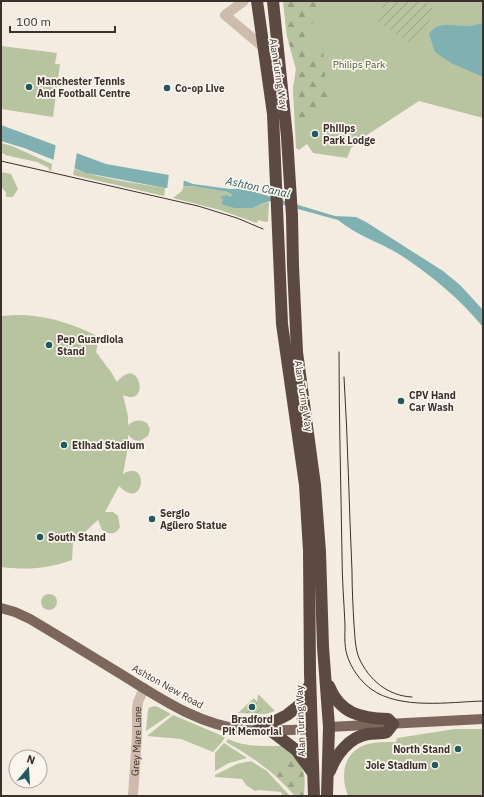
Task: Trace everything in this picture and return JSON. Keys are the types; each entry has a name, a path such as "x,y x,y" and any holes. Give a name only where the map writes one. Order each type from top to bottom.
{"highway":[{"name":"Alan Turing Way","path":"257,1 273,114 282,324 304,485 309,551 310,684 314,796"},
{"name":"Alan Turing Way","path":"273,1 287,137 299,369 315,485 320,552 323,647 329,727 327,796"},
{"path":"258,15 275,14"},
{"path":"282,324 296,324"},
{"path":"312,729 320,717 321,662 323,647"},
{"path":"326,679 332,695 342,705 358,716 388,719 393,724 387,732 361,736 345,746 338,754 328,776"},
{"path":"257,730 287,715 302,703 310,684"},
{"path":"318,796 320,739 321,735 329,727"},
{"name":"Ashton New Road","path":"312,729 329,727"},
{"path":"270,730 296,750 313,774"}],"main road":[{"name":"Ashton New Road","path":"1,608 15,612 30,619 144,688 188,713 202,719 246,730 312,729"},
{"name":"Ashton New Road","path":"329,727 483,719"}],"street":[{"path":"244,1 224,15 263,47"},
{"name":"Grey Mare Lane","path":"133,796 137,736 137,710 138,702 144,688"}],"green space":[{"name":"Philips Park","path":"283,1 483,1 483,118 419,101 367,135 351,148 347,158 313,153 307,144 299,150 296,148 293,90 296,69 287,36"},
{"path":"283,1 325,1 318,17 305,28 304,48 323,48 326,91 328,98 309,121 296,124 293,90 296,69 287,36"},
{"path":"386,1 425,1 435,11 413,45 376,20"},
{"name":"Manchester Tennis And Football Centre","path":"1,46 57,53 55,64 60,64 53,117 1,109"},
{"path":"1,143 12,146 52,164 51,171 49,168 37,162 1,153"},
{"path":"74,169 108,178 165,188 164,196 73,175"},
{"path":"1,172 11,174 18,189 13,197 6,197 6,192 1,187"},
{"path":"192,186 228,192 232,195 230,197 221,197 226,206 248,208 264,204 269,201 268,221 258,220 257,223 220,210 173,198 182,191 183,187"},
{"name":"Etihad Stadium","path":"16,315 48,318 69,324 99,337 96,352 117,382 125,375 132,374 139,382 137,394 132,397 123,395 128,416 128,425 135,421 142,421 147,423 150,429 148,436 140,441 134,440 128,435 128,447 123,474 132,471 137,472 140,477 141,484 139,490 134,493 128,493 119,486 105,512 113,512 118,516 120,527 118,530 114,533 105,532 102,530 98,520 73,543 72,560 37,568 1,567 1,316"},
{"path":"46,594 52,594 57,599 55,608 52,610 46,610 41,605 41,599"},
{"path":"258,694 275,711 266,714 257,702"},
{"path":"254,698 266,714 238,713"},
{"path":"154,706 171,714 146,731 148,710"},
{"path":"173,715 225,737 213,752 181,739 147,736"},
{"name":"Joie Stadium","path":"455,729 483,729 483,796 348,796 344,780 344,772 349,758 353,752 360,747 371,743 396,742 397,738"},
{"path":"228,739 248,745 282,746 289,750 303,771 305,779 304,796 295,796 263,766 226,742"},
{"path":"224,743 247,758 229,763 215,771 215,753"},
{"path":"295,760 299,763 303,771 303,796 296,796 274,772 274,766 276,764 282,764"},
{"path":"251,761 267,771 290,796 283,796 281,792 255,791 246,785 242,779 215,777 215,775 237,764"}],"water":[{"path":"483,23 483,77 451,63 435,52 429,34 437,27 446,25 469,26"},
{"path":"1,125 106,164 169,175 193,184 248,190 335,216 356,217 443,271 460,285 483,310 483,327 454,297 422,270 399,254 352,230 338,220 269,201 252,208 235,208 226,206 222,204 223,199 220,197 227,195 230,197 232,195 228,192 192,186 165,188 86,173 24,148 1,141"}],"pier":[{"path":"56,143 77,152 74,171 53,163"},
{"path":"169,173 184,178 183,189 167,190"}],"tram line":[{"path":"1,161 198,206 237,218 263,229"},
{"path":"339,352 342,573 345,644 351,665 356,674 367,686 383,696 396,700 425,703 483,701"},
{"path":"344,377 353,605 357,650 363,666 374,680 395,694 412,697"}],"place":[{"name":"Manchester Tennis And Football Centre","path":"29,87"},
{"name":"Co-op Live","path":"167,88"},
{"name":"Philips Park Lodge","path":"315,134"},
{"name":"Pep Guardiola Stand","path":"49,345"},
{"name":"CPV Hand Car Wash","path":"401,401"},
{"name":"Etihad Stadium","path":"64,445"},
{"name":"Sergio Agüero Statue","path":"152,519"},
{"name":"South Stand","path":"40,537"},
{"name":"Bradford Pit Memorial","path":"252,707"},
{"name":"North Stand","path":"458,749"},
{"name":"Joie Stadium","path":"435,765"}],"water label":[{"name":"Ashton Canal","path":"258,187"}]}
